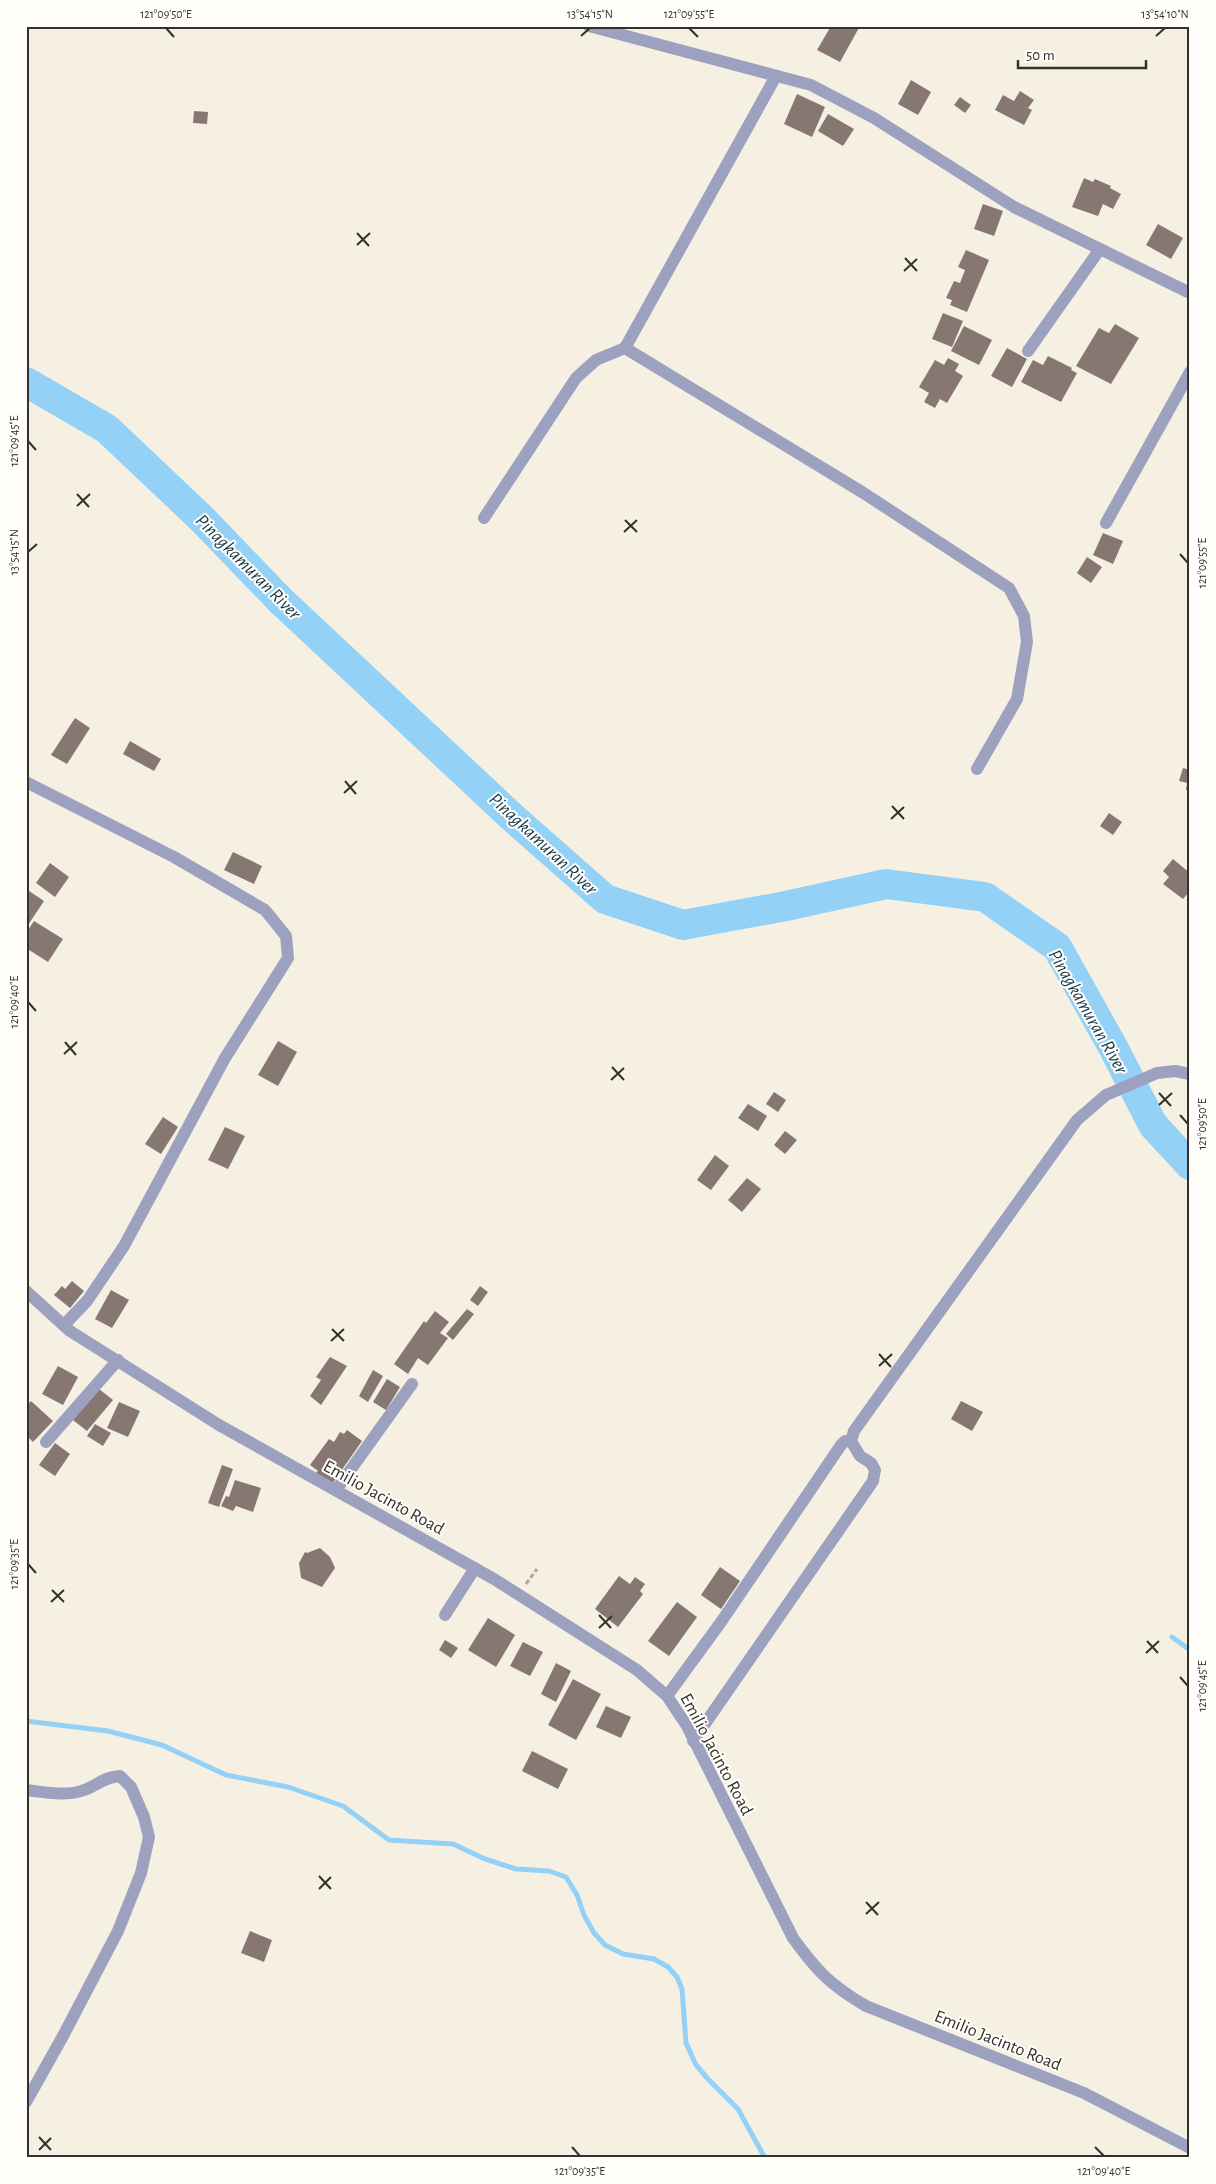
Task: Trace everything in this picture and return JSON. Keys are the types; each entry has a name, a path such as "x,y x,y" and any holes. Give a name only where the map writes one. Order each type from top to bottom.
{"street":[{"path":"589,26 811,85 874,118 1014,207 1190,292"},
{"path":"484,518 576,378 596,360 625,348 776,76"},
{"path":"1028,351 1100,249"},
{"path":"625,348 862,492 1009,588 1024,616 1027,642 1017,699 977,769"},
{"path":"1106,523 1190,372"},
{"path":"26,782 174,857 265,910 286,936 288,958 226,1058 124,1246 87,1300 64,1325"},
{"path":"850,1441 854,1431 1076,1120 1106,1095 1157,1073 1175,1071 1190,1074"},
{"name":"Emilio Jacinto Road","path":"26,1291 64,1325 219,1424 475,1568 636,1670 668,1696 694,1741 793,1938 814,1967 840,1991 874,2009 1084,2093 1190,2148"},
{"path":"46,1442 118,1360"},
{"path":"336,1490 412,1384"},
{"path":"668,1696 721,1622 841,1445 845,1441 850,1441"},
{"path":"694,1741 873,1481 875,1470 871,1463 860,1456 850,1441"},
{"path":"446,1615 475,1568"},
{"path":"26,1790 65,1794 84,1790 107,1777 120,1776 131,1787 144,1818 149,1837 141,1872 118,1931 64,2036 26,2102"}],"building":[{"path":"831,26 860,26 840,62 817,50"},
{"path":"911,80 931,92 918,115 898,104"},
{"path":"1020,91 1034,100 1028,108 1032,110 1024,125 995,110 1003,95 1014,101"},
{"path":"797,94 825,107 812,137 784,124"},
{"path":"960,97 971,105 965,113 954,105"},
{"path":"194,111 208,112 207,124 193,123"},
{"path":"828,114 854,129 843,146 818,131"},
{"path":"1084,178 1093,182 1095,179 1111,186 1110,188 1121,194 1113,209 1103,204 1098,216 1072,207"},
{"path":"983,204 1003,211 994,236 974,229"},
{"path":"1158,224 1183,238 1171,259 1146,245"},
{"path":"966,250 989,260 967,312 950,305 952,300 946,298 954,281 960,283 965,270 958,267"},
{"path":"943,313 963,321 952,347 932,339"},
{"path":"1115,324 1139,338 1111,384 1076,366 1099,328 1109,333"},
{"path":"964,326 992,340 979,365 951,351"},
{"path":"1007,348 1027,359 1012,387 991,376"},
{"path":"1048,356 1072,368 1071,370 1077,373 1061,402 1021,382 1033,360 1043,365"},
{"path":"948,358 959,364 955,371 963,376 947,403 940,399 935,408 924,402 929,393 919,387 935,360 944,365"},
{"path":"1103,533 1123,541 1113,564 1093,555"},
{"path":"1087,557 1102,567 1091,583 1077,573"},
{"path":"75,718 90,728 67,764 51,755"},
{"path":"130,741 161,759 154,771 123,754"},
{"path":"1183,768 1190,770 1190,790 1186,790 1187,783 1179,781"},
{"path":"1109,813 1122,822 1113,835 1100,826"},
{"path":"233,852 262,866 254,884 224,870"},
{"path":"1173,859 1190,873 1190,893 1183,899 1163,884 1169,877 1163,871"},
{"path":"50,863 69,877 55,897 36,883"},
{"path":"26,889 44,901 26,928"},
{"path":"34,921 63,939 48,962 26,948 26,933"},
{"path":"278,1041 297,1052 278,1086 258,1075"},
{"path":"774,1092 786,1100 778,1112 766,1104"},
{"path":"748,1104 767,1116 758,1131 738,1118"},
{"path":"163,1117 178,1127 161,1154 145,1144"},
{"path":"225,1127 245,1136 228,1169 208,1160"},
{"path":"785,1131 797,1140 785,1154 774,1145"},
{"path":"715,1155 729,1166 711,1190 697,1180"},
{"path":"747,1178 761,1189 742,1212 728,1200"},
{"path":"72,1281 84,1291 70,1308 54,1295 62,1286 65,1289"},
{"path":"480,1286 488,1292 478,1306 470,1300"},
{"path":"111,1290 129,1300 112,1328 95,1319"},
{"path":"467,1309 474,1314 453,1340 446,1334"},
{"path":"435,1311 449,1322 440,1333 448,1338 428,1365 418,1358 408,1374 394,1364 424,1321 426,1323"},
{"path":"330,1357 347,1366 321,1405 310,1396 321,1380 316,1377"},
{"path":"58,1366 78,1377 63,1405 42,1394"},
{"path":"373,1370 383,1376 368,1402 359,1396"},
{"path":"387,1379 400,1387 386,1410 373,1402"},
{"path":"99,1389 113,1400 87,1431 73,1420"},
{"path":"31,1401 53,1421 33,1442 26,1435 26,1406"},
{"path":"961,1401 983,1412 972,1431 951,1419"},
{"path":"119,1402 140,1411 128,1437 107,1428"},
{"path":"95,1424 111,1433 103,1446 87,1436"},
{"path":"347,1430 362,1441 332,1484 316,1473 318,1471 310,1465 329,1439 334,1442 340,1432 344,1434"},
{"path":"55,1443 70,1454 55,1476 39,1465"},
{"path":"222,1465 233,1469 219,1507 208,1503"},
{"path":"235,1480 261,1488 253,1512 236,1506 233,1511 221,1506 226,1496 229,1497"},
{"path":"320,1548 330,1557 335,1568 322,1587 301,1578 299,1563 305,1552"},
{"path":"720,1567 740,1581 721,1609 701,1595"},
{"path":"619,1576 630,1584 635,1577 645,1584 640,1591 643,1594 618,1627 595,1609"},
{"path":"677,1602 697,1617 669,1656 648,1641"},
{"path":"488,1618 515,1635 496,1667 468,1650"},
{"path":"445,1640 458,1648 451,1658 439,1650"},
{"path":"523,1642 543,1652 530,1676 510,1666"},
{"path":"556,1663 571,1671 556,1702 541,1694"},
{"path":"573,1679 601,1694 576,1740 548,1725"},
{"path":"606,1706 631,1717 621,1738 596,1727"},
{"path":"532,1751 568,1769 558,1789 522,1771"},
{"path":"250,1931 272,1940 264,1962 241,1953"}],"waterway":[{"name":"Pinagkamuran River","path":"26,382 107,429 203,520 280,600 512,817 605,899 683,925 786,906 886,884 985,897 1057,947 1114,1049 1153,1125 1190,1165"},
{"path":"1172,1637 1190,1650"},
{"path":"26,1721 108,1731 162,1745 226,1775 288,1787 343,1806 389,1840 453,1844 485,1859 516,1869 549,1871 566,1877 577,1895 584,1915 594,1933 605,1945 623,1954 654,1959 668,1967 677,1977 682,1989 686,2043 696,2065 738,2109 765,2158"}]}
